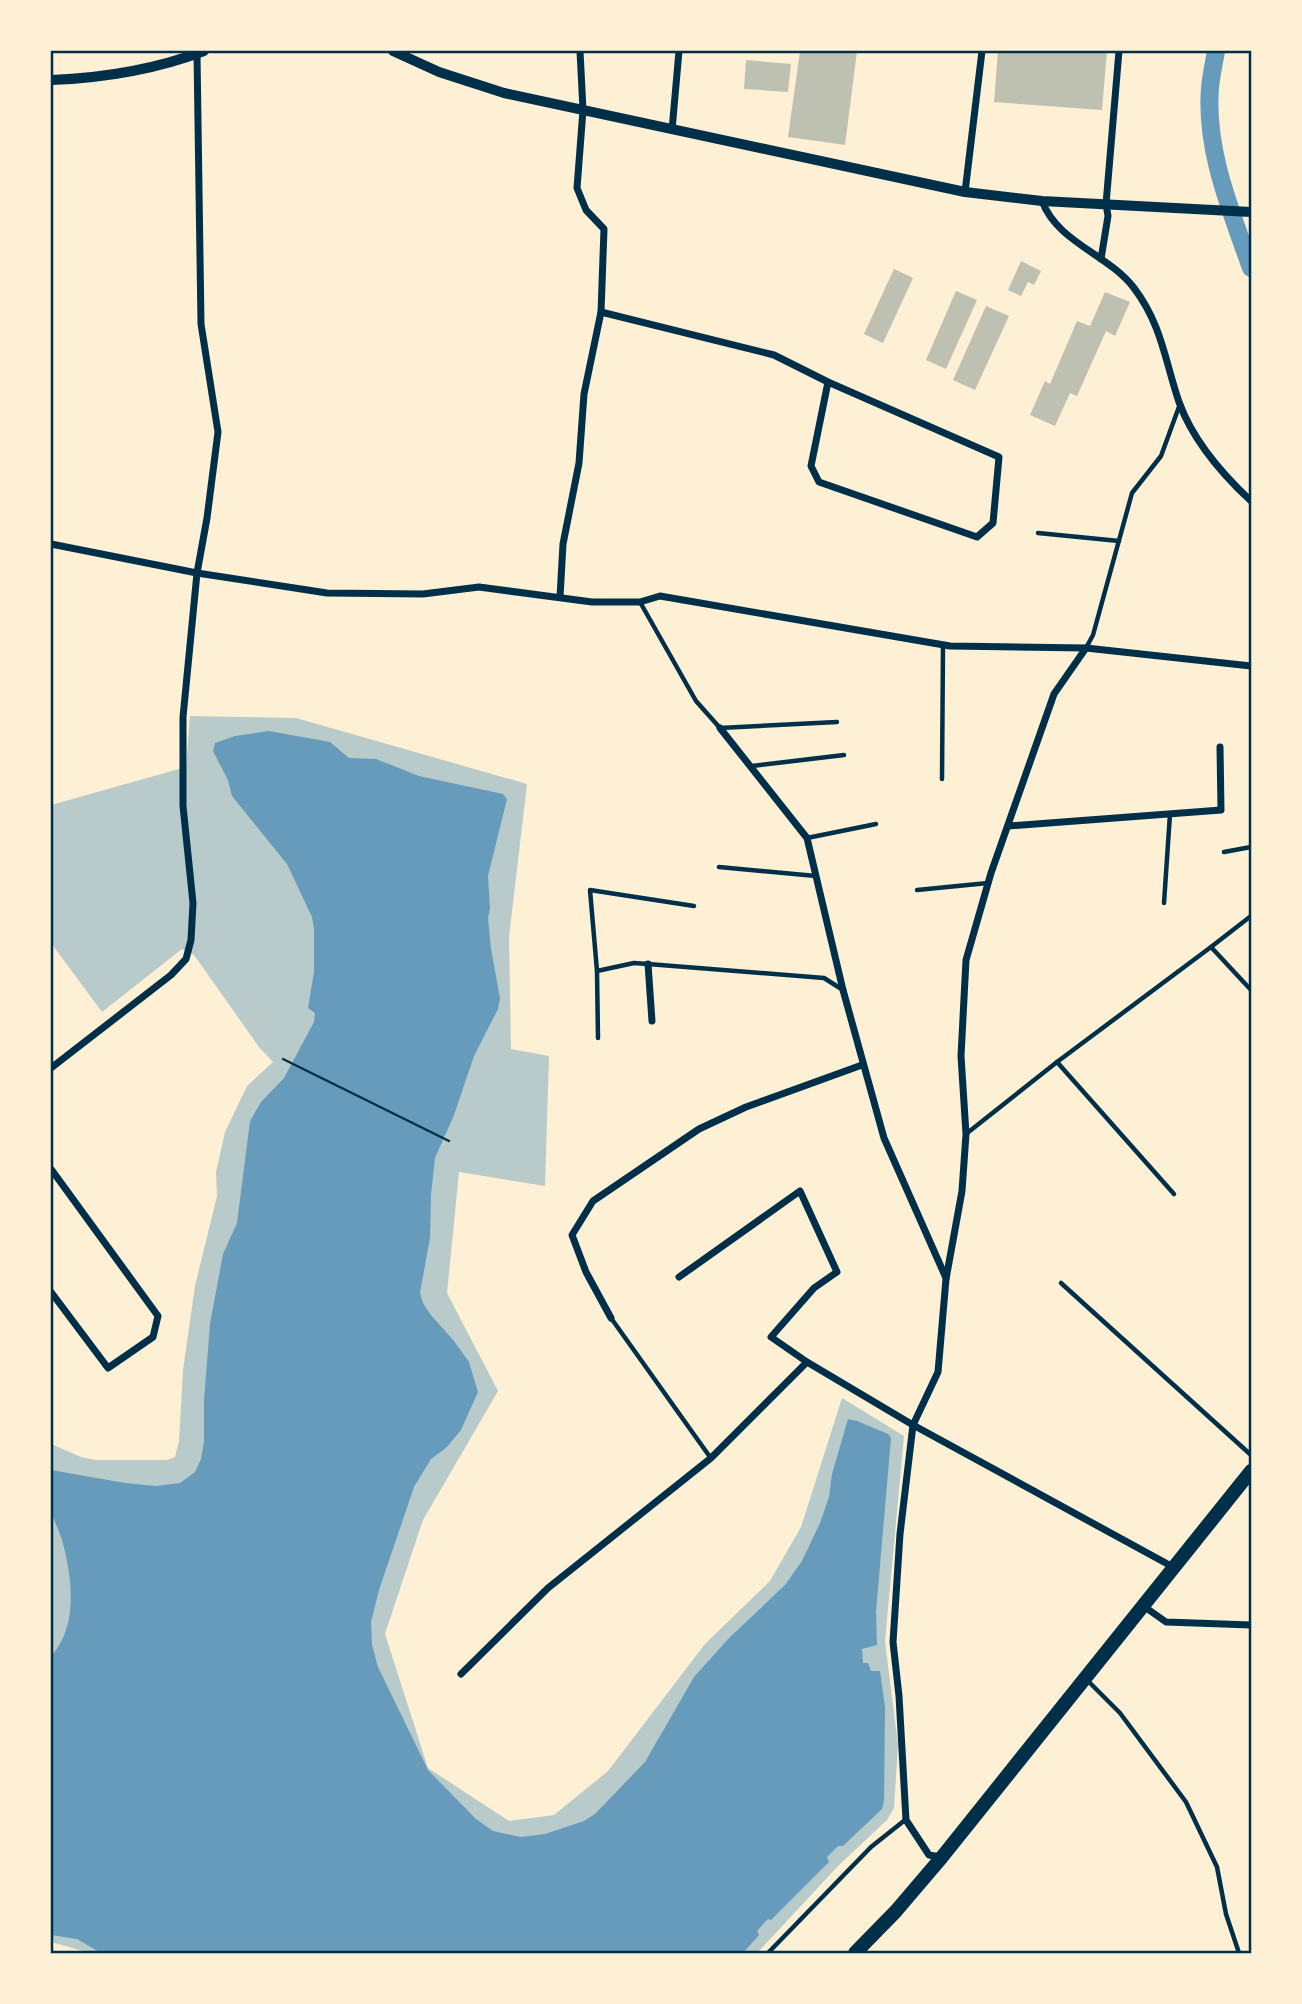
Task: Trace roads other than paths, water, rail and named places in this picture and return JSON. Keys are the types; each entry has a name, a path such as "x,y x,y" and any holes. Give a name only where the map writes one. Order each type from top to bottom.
{"highway":[{"path":"855,1953 896,1911 942,1857 1174,1567 1246,1489 1251,1471"}],"street":[{"path":"393,51 467,82 504,93 965,192 1042,201 1250,212"},
{"path":"560,597 563,544 579,463 584,394 601,312 604,229 586,210 576,188 583,110 580,51"},
{"path":"672,131 679,51"},
{"path":"965,192 982,51"},
{"path":"1101,260 1108,216 1106,204 1119,51"},
{"path":"51,80 98,78 139,70 200,52 201,324 218,432 197,573 183,717 183,806 193,902 191,940 186,959 171,975 51,1068"},
{"path":"1042,201 1046,213 1056,225 1125,277 1148,310 1163,342 1180,404 1203,447 1225,477 1251,501"},
{"path":"601,312 774,355 828,382 999,457 993,523 976,537 819,482 811,466 828,382"},
{"path":"51,544 197,573 327,593 423,594 479,587 592,602 640,602 660,596 943,645 1086,648 1251,666"},
{"path":"942,1857 929,1856 906,1820 893,1642 900,1534 913,1425 938,1372 946,1279 962,1191 966,1134 961,1056 966,960 989,883 1054,694 1086,648"},
{"path":"720,728 807,838 862,1065 884,1138 946,1279"},
{"path":"1008,826 1221,810 1220,747"},
{"path":"648,964 652,1021"},
{"path":"611,1318 586,1272 572,1235 593,1201 699,1129 746,1107 862,1065"},
{"path":"51,1169 158,1316 153,1337 108,1368 51,1292"},
{"path":"679,1277 800,1191 837,1272 814,1289 771,1337 807,1362 913,1425 1174,1567"},
{"path":"461,1674 548,1588 711,1458 807,1362"},
{"path":"1142,1605 1166,1622 1251,1625"}],"lane":[{"path":"1086,648 1093,635 1132,493 1161,456 1180,404"},
{"path":"1038,533 1119,541"},
{"path":"640,602 696,701 720,728 837,722"},
{"path":"942,779 943,645"},
{"path":"751,766 844,755"},
{"path":"1164,903 1170,814"},
{"path":"807,838 876,824"},
{"path":"1224,852 1251,847"},
{"path":"719,867 816,876"},
{"path":"917,890 989,883"},
{"path":"598,1038 597,971 590,890 695,906"},
{"path":"966,1134 1251,916"},
{"path":"1211,947 1251,990"},
{"path":"597,971 634,963 648,964 824,978 843,990"},
{"path":"1057,1062 1174,1194"},
{"path":"1061,1283 1251,1455"},
{"path":"611,1318 711,1458"},
{"path":"1086,1677 1120,1713 1186,1802 1217,1867 1226,1914 1239,1953"},
{"path":"768,1953 871,1847 906,1820"}],"water":[{"path":"269,731 330,742 349,758 376,759 419,776 503,794 507,799 488,876 491,949 500,998 498,1009 474,1056 454,1115 435,1158 430,1238 420,1293 430,1314 469,1362 478,1392 461,1430 446,1448 431,1459 414,1487 371,1622 372,1645 378,1667 428,1770 476,1819 493,1831 521,1837 545,1834 584,1821 595,1814 645,1762 694,1677 729,1638 785,1585 802,1561 829,1497 832,1474 848,1419 888,1434 891,1438 876,1612 877,1645 862,1649 863,1663 868,1663 871,1671 880,1671 885,1707 882,1809 843,1846 838,1846 827,1857 829,1862 771,1920 768,1919 757,1931 759,1935 743,1953 101,1953 77,1939 51,1935 51,1656 66,1630 71,1600 66,1554 51,1509 51,1470 156,1486 180,1483 195,1472 204,1442 204,1400 210,1324 223,1254 237,1223 250,1121 261,1102 284,1078 314,1022 315,1013 308,1008 314,972 312,917 287,864 232,796 228,780 213,751 215,743 235,736"}],"waterway":[{"path":"1216,51 1210,88 1211,134 1221,180 1251,268"}]}
